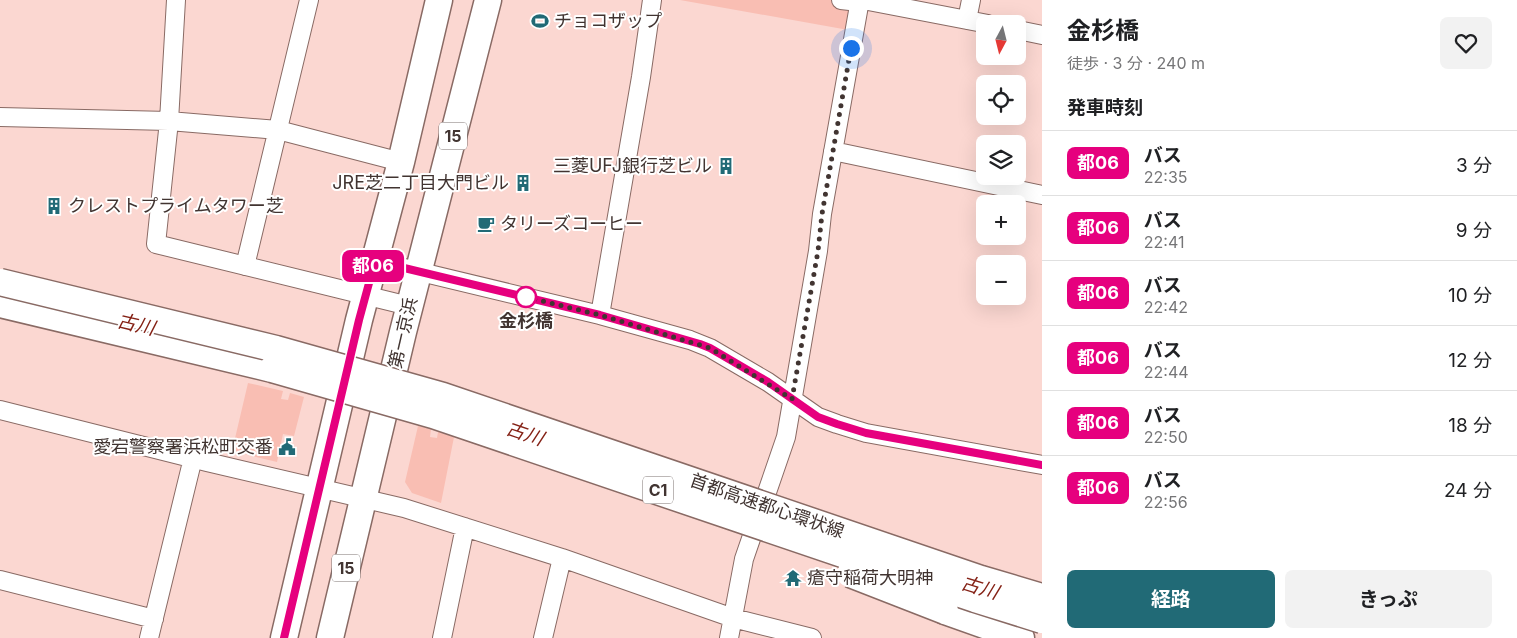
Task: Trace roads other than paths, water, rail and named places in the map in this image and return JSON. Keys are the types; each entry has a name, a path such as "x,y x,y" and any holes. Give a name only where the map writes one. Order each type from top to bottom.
{"highway":[{"path":"284,638 352,348 401,162 439,0"},
{"name":"第一京浜","path":"330,638 409,306 488,0"},
{"name":"首都高速都心環状線","path":"0,282 276,349 434,394 972,576 1042,597"},
{"name":"首都高速都心環状線","path":"0,304 190,349 360,393 433,415 975,600 1042,620"},
{"name":"C1","path":"657,490 847,573 1021,638"}],"street":[{"path":"176,0 169,121 156,244 409,306"},
{"path":"245,266 309,0"},
{"path":"600,315 641,77 652,0"},
{"path":"729,638 744,559 786,437 818,251 853,0 976,22"},
{"path":"967,20 971,0"},
{"path":"1026,32 1042,35"},
{"path":"0,117 169,121 278,130 401,162"},
{"path":"832,152 1042,195"},
{"path":"375,261 600,315 710,348 818,417 866,433 1042,465"},
{"path":"0,410 404,508 562,558 733,618 812,638"},
{"path":"149,638 193,458"},
{"path":"442,638 465,527"},
{"path":"543,638 562,558"},
{"path":"0,580 154,619"}],"place":[{"name":"チョコザップ","path":"540,21"},
{"name":"三菱UFJ銀行芝ビル","path":"726,166"},
{"name":"JRE芝二丁目大門ビル","path":"523,183"},
{"name":"クレストプライムタワー芝","path":"54,206"},
{"name":"タリーズコーヒー","path":"486,224"},
{"name":"金杉橋","path":"526,297"},
{"name":"愛宕警察署浜松町交番","path":"287,447"},
{"name":"瘡守稲荷大明神","path":"793,578"}],"water label":[{"name":"古川","path":"136,324"},
{"name":"古川","path":"525,433"},
{"name":"古川","path":"980,587"}]}
